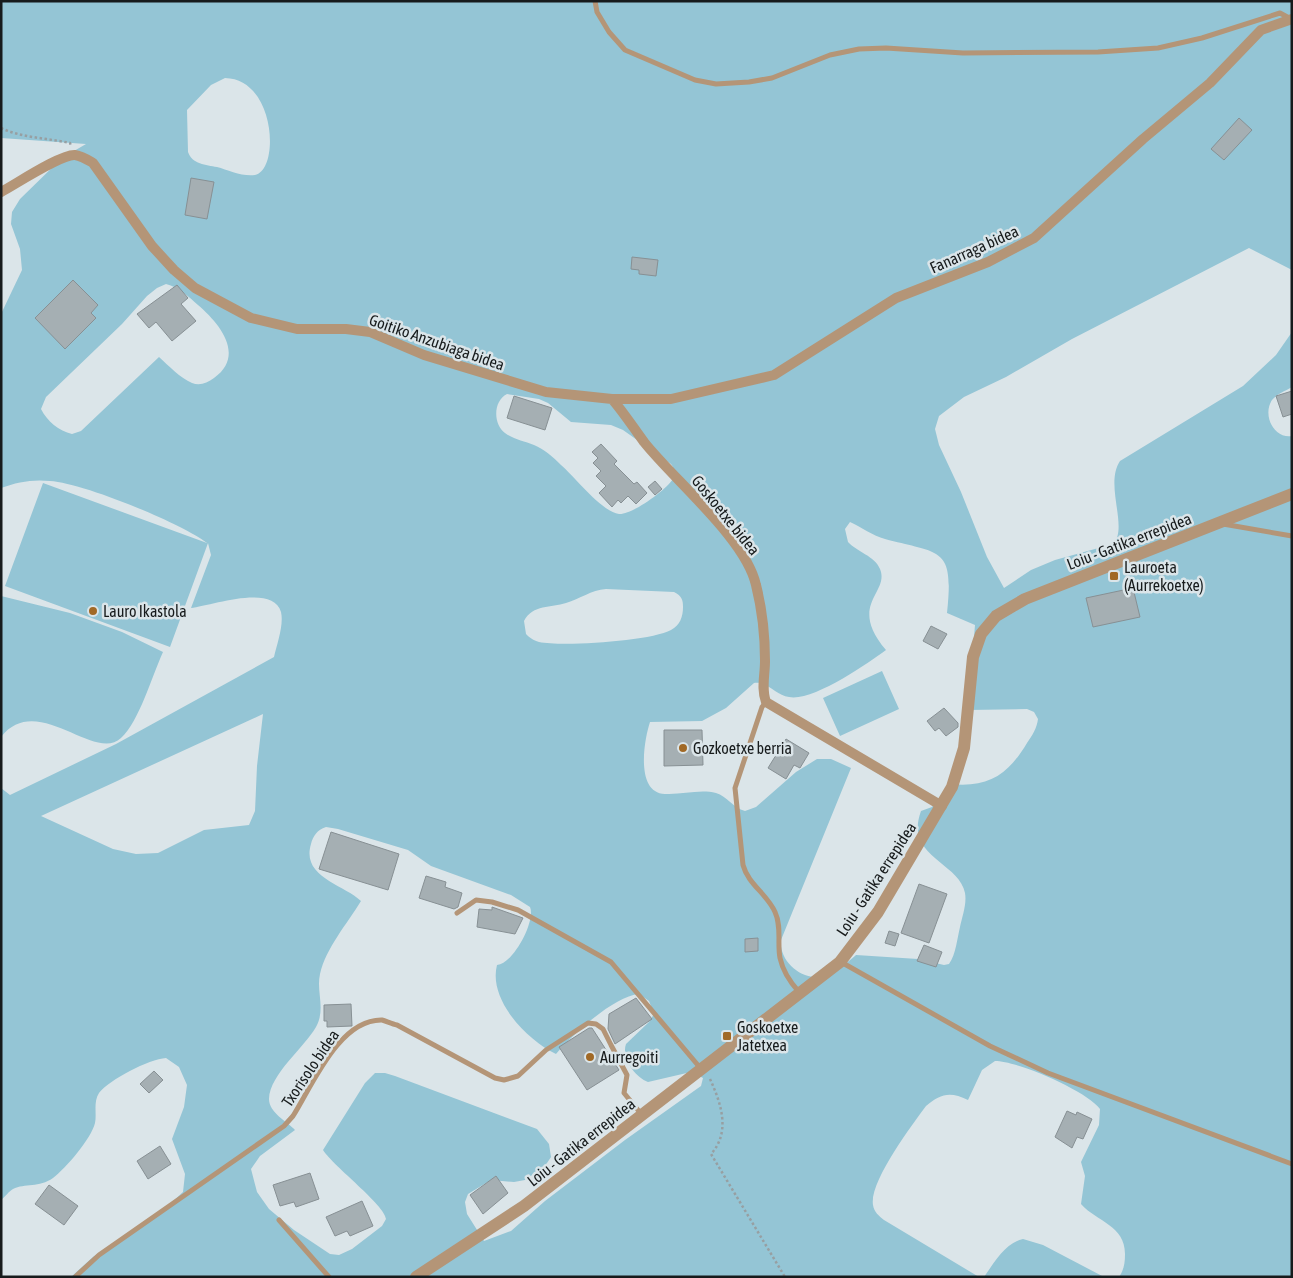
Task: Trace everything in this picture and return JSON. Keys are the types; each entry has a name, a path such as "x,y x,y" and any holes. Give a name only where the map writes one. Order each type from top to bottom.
{"street":[{"name":"Fanarraga bidea","path":"612,399 671,399 774,375 896,298 1016,249 1034,238 1136,145 1210,83 1260,30 1292,19"},
{"name":"Goitiko Anzubiaga bidea","path":"74,155 94,163 152,246 174,270 195,288 251,318 297,329 346,329 370,332 424,355 497,379 546,392 612,399"},
{"path":"1,192 60,159 74,155"},
{"name":"Goskoetxe bidea","path":"612,399 626,414 644,442 717,522 746,561 756,584 765,660 763,694 766,702"},
{"name":"Loiu - Gatika errepidea","path":"416,1277 524,1206 840,962 878,912 942,806 961,763 973,658 981,634 988,625 1002,613 1025,599 1292,494"},
{"path":"766,702 942,806"}],"lane":[{"name":"Fanarraga bidea","path":"595,1 598,12 609,32 624,50 695,80 716,84 749,82 772,78 830,55 860,49 886,48 972,52 1098,52 1158,48 1202,38 1280,13 1292,19"},
{"path":"1220,523 1292,536"},
{"name":"Goskoetxe bidea","path":"766,702 762,707 736,788 743,865 746,875 775,912 780,936 780,957 784,972 801,994"},
{"path":"457,913 476,900 492,902 518,910 611,962 702,1070"},
{"path":"840,962 990,1046 1048,1073 1292,1164"},
{"name":"Txorisolo bidea","path":"76,1277 99,1255 284,1126 293,1116 342,1038 366,1024 382,1020 397,1025 495,1078 504,1080 518,1076 546,1050 572,1032 588,1023 596,1024 603,1029 627,1075 624,1093 642,1116"},
{"path":"279,1220 329,1277"}],"path":[{"path":"1,128 12,133 70,143 74,155"},
{"path":"702,1070 709,1077 718,1096 723,1120 717,1147 711,1154 785,1277"}],"shaded area":[{"path":"1,1 1292,1 1292,270 1249,248 1072,339 1006,377 964,397 939,416 935,429 939,445 961,492 987,557 1004,588 1031,570 1055,560 1113,544 1119,528 1114,482 1120,461 1243,386 1276,355 1292,332 1292,387 1272,400 1268,412 1269,419 1275,430 1280,434 1292,436 1292,1277 1119,1277 1123,1269 1125,1257 1124,1244 1120,1236 1109,1225 1081,1204 1085,1176 1081,1162 1099,1125 1100,1109 1081,1094 1051,1078 1006,1062 995,1061 982,1070 968,1100 956,1095 946,1095 941,1096 926,1106 884,1169 874,1195 873,1205 874,1210 884,1220 979,1277 71,1277 93,1257 170,1204 183,1192 185,1174 172,1139 184,1107 187,1085 179,1067 166,1058 150,1062 120,1076 99,1093 96,1100 96,1119 93,1130 77,1153 64,1167 48,1181 13,1189 1,1200 1,788 10,795 116,744 274,657 282,617 276,603 254,597 191,608 211,555 208,543 170,647 5,586 43,483 207,543 155,515 107,496 65,483 44,480 31,481 1,488 1,314 22,270 20,249 11,224 12,212 20,199 62,158 86,144 1,138","holes":["225,78 242,82 255,93 263,108 270,142 268,158 263,169 255,175 241,174 204,165 193,159 188,152 187,110 211,85","166,284 184,293 206,312 221,330 229,350 228,359 223,369 209,381 195,384 179,375 159,357 81,431 72,434 58,428 47,418 41,409 46,397 122,324 147,296","507,394 539,399 548,403 571,422 611,425 623,430 671,464 673,467 673,479 656,495 640,506 625,513 612,512 597,501 567,470 545,451 505,433 498,424 497,419 496,413 499,402","850,522 881,538 920,548 940,557 945,565 948,576 947,613 975,625 968,710 1027,709 1034,712 1038,719 1031,738 1020,754 1004,771 996,777 975,784 950,784 932,807 921,811 918,826 920,839 934,858 961,882 965,893 965,906 956,946 949,964 944,965 918,959 856,955 832,972 815,977 801,973 790,965 783,953 781,940 851,768 831,759 817,759 796,772 756,807 745,811 716,793 665,794 655,791 649,785 645,776 644,752 650,722 702,721 726,708 754,683 763,684 789,697 811,694 839,681 886,650 875,634 870,621 872,601 882,577 880,569 870,557 848,542 845,529","606,589 674,592 682,600 682,617 677,626 671,630 661,634 627,640 567,644 539,642 526,634 524,621 532,612 543,607 560,605 595,591","263,714 257,766 255,811 249,825 204,830 158,853 136,854 113,849 41,816","326,827 338,829 408,850 431,866 511,895 530,907 530,922 522,941 510,957 497,965 496,978 498,992 512,1017 522,1029 545,1048 556,1054 583,1027 606,1009 629,996 639,994 649,1001 654,1014 649,1022 626,1044 627,1061 630,1066 638,1076 648,1082 691,1072 703,1078 701,1086 625,1140 545,1201 511,1231 484,1241 467,1214 465,1202 468,1194 491,1180 514,1182 525,1180 545,1166 551,1157 549,1144 537,1129 395,1076 375,1073 365,1083 323,1150 337,1166 369,1195 386,1219 382,1226 352,1249 339,1255 330,1254 294,1230 269,1209 257,1192 251,1169 260,1156 295,1130 272,1108 269,1099 271,1090 281,1071 316,1027 321,1007 319,981 323,964 332,946 361,901 326,879 312,864 310,855 311,844 314,836"]},
{"path":"1,596 70,613 122,632 163,652 134,721 121,738 110,743 96,742 48,724 31,721 15,725 1,737"},
{"path":"882,671 899,709 840,736 823,698"},
{"path":"1023,1239 1043,1245 1104,1277 984,1277 1005,1249"}],"building":[{"path":"1239,118 1252,130 1224,160 1211,149"},
{"path":"191,178 214,182 207,219 185,215"},
{"path":"632,257 658,260 656,276 639,274 639,270 631,269"},
{"path":"73,280 98,305 91,313 96,318 65,349 35,318"},
{"path":"177,285 188,298 181,304 196,321 172,341 156,322 149,328 137,314"},
{"path":"1292,391 1292,414 1283,417 1276,396"},
{"path":"514,396 552,408 545,430 507,418"},
{"path":"601,444 617,461 614,464 634,484 637,482 647,493 636,504 628,496 621,503 618,500 612,507 599,493 606,486 596,476 601,471 593,463 598,458 592,452"},
{"path":"655,481 662,489 655,495 648,487"},
{"path":"1133,588 1140,617 1093,627 1086,598"},
{"path":"931,626 947,634 938,649 923,641"},
{"path":"944,708 958,723 958,727 946,736 939,728 935,731 927,721"},
{"name":"Gozkoetxe berria","path":"664,730 702,730 703,765 664,766"},
{"path":"786,739 809,753 800,768 794,765 786,779 768,768"},
{"path":"331,832 399,854 388,890 319,869"},
{"path":"426,876 446,882 445,887 462,893 458,907 454,909 419,898"},
{"path":"919,884 947,894 929,943 901,933"},
{"path":"492,907 523,918 515,934 477,927 479,909 492,910"},
{"path":"889,931 899,934 895,946 885,943"},
{"path":"758,938 758,951 745,952 745,939"},
{"path":"924,945 942,952 936,967 917,961"},
{"path":"636,998 652,1019 615,1044 608,1029 609,1014"},
{"path":"351,1004 352,1026 327,1027 327,1021 324,1021 324,1005"},
{"name":"Aurregoiti","path":"592,1028 619,1070 587,1090 559,1047"},
{"path":"154,1071 163,1080 149,1093 140,1084"},
{"path":"1067,1111 1076,1115 1077,1112 1092,1119 1083,1139 1077,1137 1072,1148 1055,1137"},
{"path":"160,1146 171,1164 148,1179 137,1161"},
{"path":"310,1173 319,1199 296,1207 294,1202 280,1206 273,1185"},
{"path":"496,1176 508,1193 483,1214 470,1195"},
{"path":"49,1185 78,1206 64,1225 35,1204"},
{"path":"362,1201 373,1226 350,1236 347,1231 335,1236 326,1217"}],"place":[{"name":"Lauroeta (Aurrekoetxe)","path":"1114,576"},
{"name":"Lauro Ikastola","path":"93,611"},
{"name":"Gozkoetxe berria","path":"683,748"},
{"name":"Goskoetxe Jatetxea","path":"727,1036"},
{"name":"Aurregoiti","path":"590,1057"}]}
